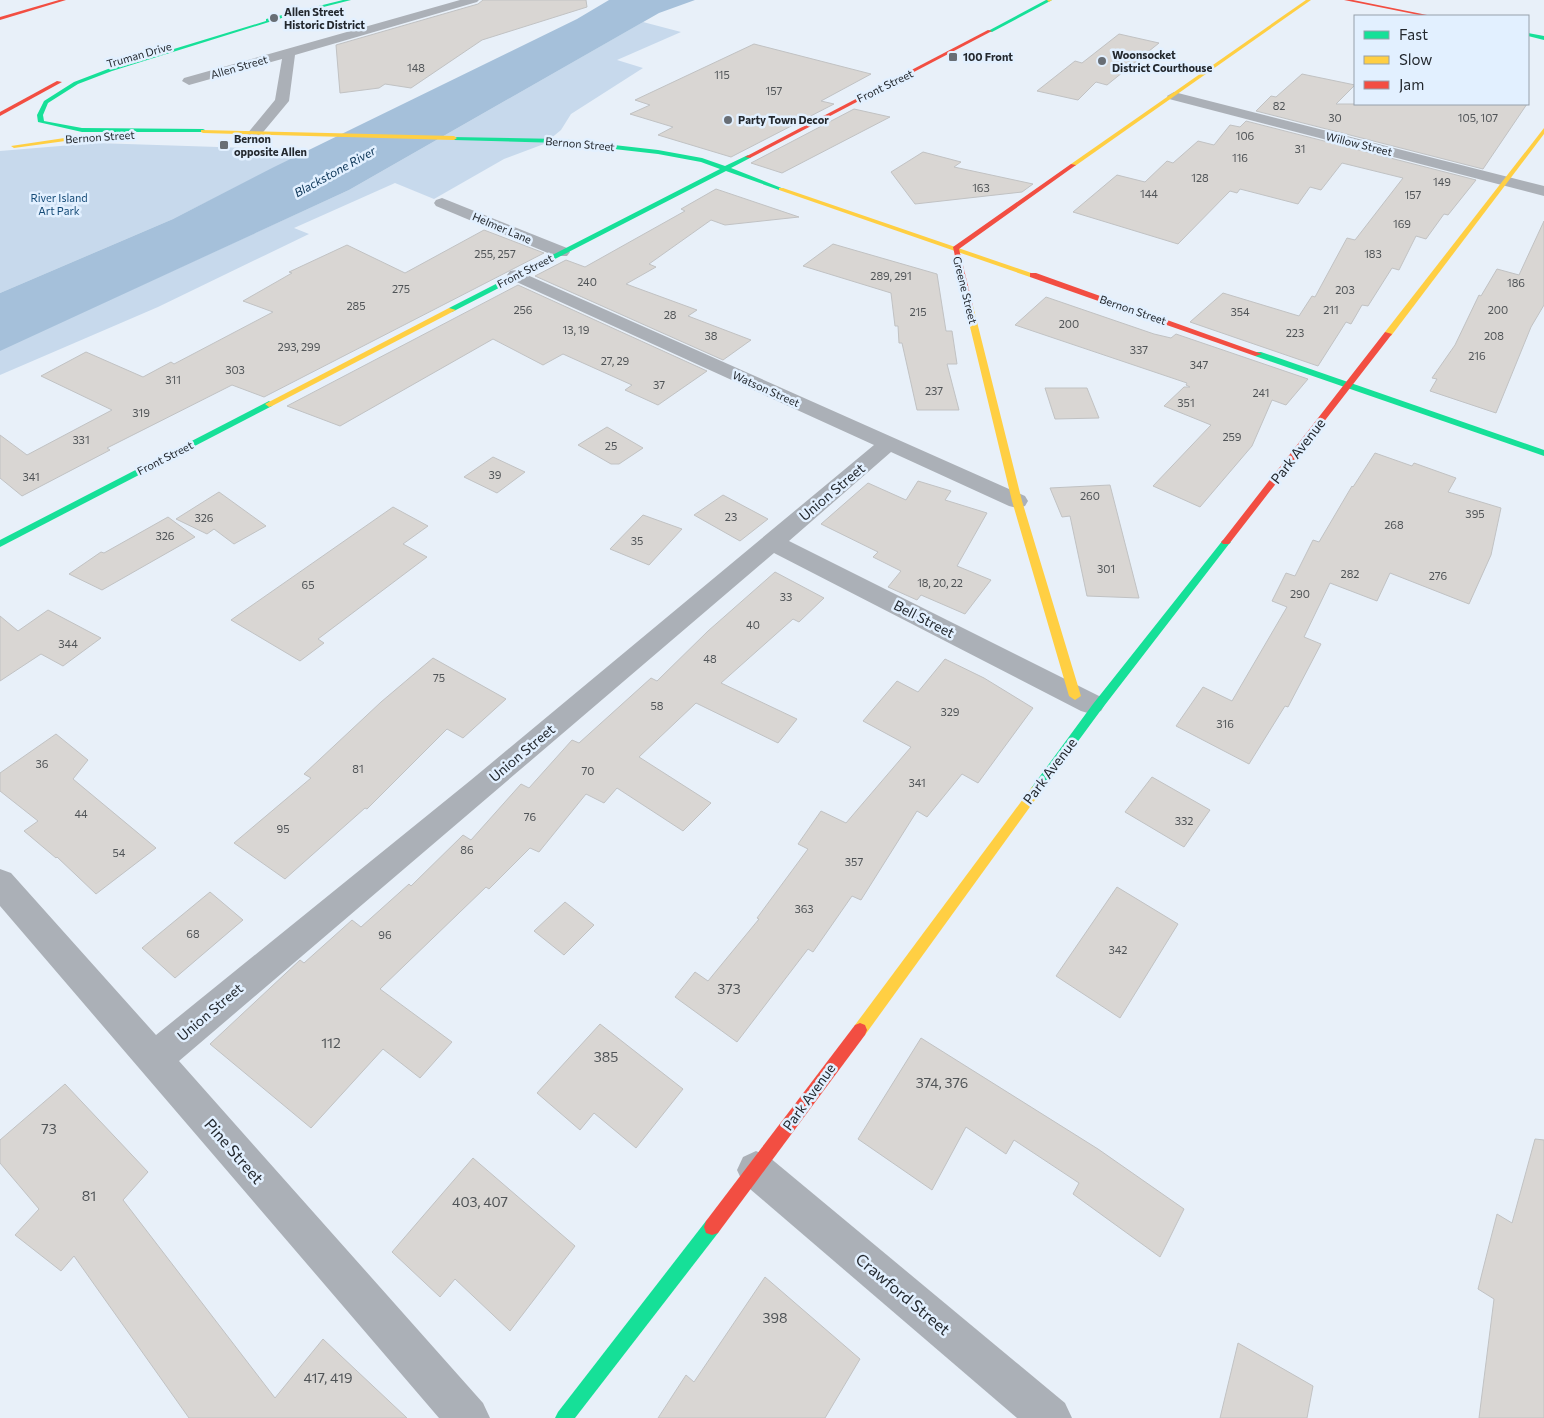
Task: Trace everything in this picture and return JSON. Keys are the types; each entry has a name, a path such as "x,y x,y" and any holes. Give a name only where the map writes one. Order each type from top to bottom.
{"main road":[{"path":"0,19 64,0"},
{"name":"Truman Drive","path":"0,116 51,85 95,68 349,0"},
{"name":"Front Street","path":"0,544 1050,0"},
{"name":"Greene Street","path":"1086,702 1016,501 955,248 1310,0"},
{"path":"1346,0 1425,15"},
{"name":"Truman Drive","path":"31,119 40,115 46,102 60,91 82,81 286,16"},
{"path":"1529,35 1544,38"},
{"name":"Bernon Street","path":"0,116 31,119 72,130 435,139 658,152 702,160 722,169 1544,453"},
{"name":"Truman Drive","path":"14,146 38,134 44,125 31,119"},
{"name":"Park Avenue","path":"564,1418 756,1170 1086,702 1349,386 1544,130"},
{"name":"Bernon Street","path":"14,146 84,138 187,132"},
{"name":"Bernon Street","path":"538,145 634,161"},
{"path":"1,149 14,146"},
{"name":"Bernon Street","path":"685,169 722,169"}],"street":[{"name":"Allen Street","path":"190,82 473,0"},
{"name":"Allen Street","path":"254,134 282,101 289,53"},
{"name":"Willow Street","path":"1174,96 1544,191"},
{"name":"Helmer Lane","path":"442,203 561,252"},
{"name":"Watson Street","path":"516,275 1016,501"},
{"name":"Union Street","path":"154,1059 481,788 888,444"},
{"name":"Bell Street","path":"772,542 1086,702"},
{"name":"Pine Street","path":"0,883 468,1418"},
{"name":"Crawford Street","path":"756,1170 1050,1418"}],"green space":[{"path":"643,22 681,32 617,60 643,68 571,114 561,130 544,144 504,159 434,199 395,183 294,228 309,234 158,307 0,375 0,350 349,190"},
{"name":"River Island Art Park","path":"96,143 309,150 173,219 0,293 0,151"}],"water":[{"name":"Blackstone River","path":"609,0 695,0 659,13 349,190 0,351 0,293 173,219 274,167 577,19"}],"building":[{"path":"483,0 586,0 587,7 482,40 411,88 385,84 379,88 340,93 336,45 478,4"},
{"path":"1119,34 1159,43 1107,85 1096,82 1078,100 1037,91 1075,61 1082,63"},
{"path":"754,44 871,74 821,101 834,104 731,157 658,135 673,127 630,114 650,105 635,100"},
{"path":"1302,74 1354,85 1336,104 1526,105 1483,169 1256,111 1271,96 1276,97"},
{"path":"854,109 890,117 782,173 751,163"},
{"path":"1246,121 1476,180 1448,215 1444,214 1426,239 1416,236 1399,270 1392,268 1368,306 1362,305 1351,324 1346,322 1318,366 1190,322 1223,293 1299,316 1312,296 1315,297 1347,238 1355,240 1403,178 1342,163 1321,190 1310,187 1298,204 1240,189 1237,193 1230,191 1178,244 1073,212 1117,175 1145,182 1167,161 1173,163 1198,141 1214,145 1230,125 1240,127"},
{"path":"923,152 961,162 954,167 1033,184 1022,192 915,204 891,172"},
{"path":"716,189 799,217 725,225 711,220 649,264 656,267 626,284 697,310 688,316 751,340 723,360 535,276 566,260 585,267 685,211 681,209"},
{"path":"1544,221 1544,305 1531,327 1496,413 1430,391 1437,379 1432,378 1455,345 1479,295 1481,296 1497,269 1519,275"},
{"path":"484,230 544,253 264,397 232,385 107,448 110,450 22,496 0,478 0,435 27,455 112,410 41,376 86,352 143,377 171,362 174,364 273,312 243,301 292,273 289,272 347,245 405,273"},
{"path":"833,244 937,274 946,331 952,331 957,364 947,364 959,410 917,410 902,343 899,343 898,326 895,326 891,293 803,266"},
{"path":"518,285 707,371 658,405 625,390 632,385 563,354 543,365 493,339 340,426 287,406"},
{"path":"1046,297 1154,334 1171,338 1176,334 1308,379 1286,405 1272,400 1252,446 1200,507 1153,486 1211,425 1164,406 1184,387 1190,387 1186,385 1187,383 1015,325"},
{"path":"1045,388 1087,388 1099,418 1055,419"},
{"path":"607,427 643,448 619,464 611,464 578,445"},
{"path":"1375,453 1412,466 1414,463 1456,478 1448,492 1501,508 1491,555 1469,604 1390,573 1377,601 1330,583 1304,637 1321,644 1288,707 1285,706 1249,764 1176,726 1203,687 1232,701 1287,607 1272,601 1286,573 1295,576 1313,540 1319,542 1352,486"},
{"path":"493,457 525,472 497,493 464,477"},
{"path":"918,481 951,491 945,500 987,513 957,566 991,580 965,614 921,595 917,600 888,587 901,571 873,557 878,552 821,524 868,483 906,500"},
{"path":"1110,485 1139,598 1087,596 1070,516 1062,517 1050,488"},
{"path":"219,492 266,526 234,544 214,529 207,534 176,519"},
{"path":"723,495 768,519 740,541 694,515"},
{"path":"393,507 428,526 403,544 427,557 318,639 324,643 300,661 231,620"},
{"path":"643,515 682,529 649,565 610,549"},
{"path":"168,517 195,537 102,590 69,574 101,552 104,553"},
{"path":"775,572 824,598 799,622 793,619 721,683 797,719 778,743 696,703 639,757 711,803 683,831 617,788 604,803 586,794 539,852 530,848 489,889 486,887 380,989 452,1042 420,1078 383,1049 311,1128 210,1044 300,960 304,963 352,920 361,927 409,884 411,886 463,835 471,840 521,784 529,788 572,740 579,743 651,678 657,681 708,631"},
{"path":"48,610 101,638 63,666 41,654 0,681 0,616 18,631"},
{"path":"433,658 506,699 463,738 447,729 367,809 365,808 285,879 234,843 311,778 304,774 381,702"},
{"path":"945,659 984,678 1033,708 978,783 962,774 927,817 917,811 861,900 852,896 813,952 808,949 737,1042 675,997 695,972 708,981 759,919 757,918 808,849 798,844 821,811 846,823 911,747 863,721 897,681 918,692"},
{"path":"56,734 88,760 73,779 156,848 96,894 57,857 24,831 38,821 0,791 0,773"},
{"path":"1152,777 1210,810 1184,847 1125,812"},
{"path":"1117,887 1178,924 1120,1018 1056,976"},
{"path":"210,892 243,920 175,978 142,948"},
{"path":"565,902 594,925 564,955 534,931"},
{"path":"600,1024 683,1089 636,1148 594,1113 580,1130 537,1093"},
{"path":"921,1038 1098,1149 1184,1209 1160,1257 1073,1194 1079,1183 1014,1140 1006,1154 966,1127 932,1190 858,1139"},
{"path":"65,1084 148,1172 123,1200 275,1398 323,1339 407,1418 189,1418 74,1256 61,1271 15,1235 39,1209 0,1163 0,1140"},
{"path":"1535,1139 1544,1140 1544,1418 1479,1418 1494,1299 1478,1289 1497,1214 1512,1223"},
{"path":"473,1158 575,1246 510,1331 455,1279 440,1297 392,1252"},
{"path":"765,1277 860,1359 825,1418 658,1418 686,1375 694,1382"},
{"path":"1238,1343 1313,1386 1307,1418 1220,1418"}],"traffic: fast":[{"path":"268,20 349,0"},
{"path":"990,31 1050,0"},
{"path":"203,131 82,130 41,122 40,115 46,102 76,83 110,70 286,16"},
{"path":"1529,35 1544,38"},
{"path":"454,138 561,141 658,152 702,160 781,189"},
{"path":"452,310 748,157"},
{"path":"1258,354 1544,453"},
{"path":"0,544 269,404"},
{"path":"1036,790 1097,707 1226,542"},
{"path":"564,1418 712,1227"}],"traffic: slow":[{"path":"1073,165 1309,0"},
{"path":"1388,334 1544,130"},
{"path":"203,131 454,138"},
{"path":"14,146 78,138"},
{"path":"781,189 1033,275"},
{"path":"969,306 1017,501 1075,696"},
{"path":"269,404 452,310"},
{"path":"860,1030 1036,790"}],"traffic: jam":[{"path":"0,19 64,0"},
{"path":"1346,0 1425,15"},
{"path":"748,157 990,31"},
{"path":"0,114 59,82"},
{"path":"969,306 955,248 1073,165"},
{"path":"1033,275 1258,354"},
{"path":"1226,542 1388,334"},
{"path":"712,1227 860,1030"}],"place":[{"name":"Allen Street Historic District","path":"274,18"},
{"name":"100 Front","path":"953,57"},
{"name":"Woonsocket District Courthouse","path":"1102,61"},
{"name":"Party Town Decor","path":"728,120"},
{"name":"Bernon opposite Allen","path":"224,145"}]}
